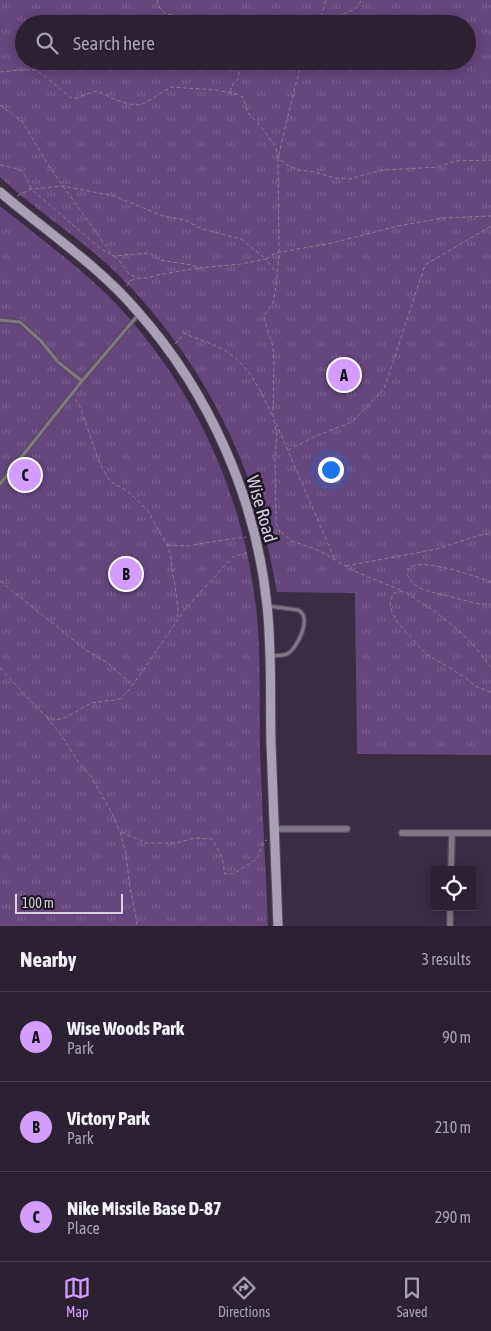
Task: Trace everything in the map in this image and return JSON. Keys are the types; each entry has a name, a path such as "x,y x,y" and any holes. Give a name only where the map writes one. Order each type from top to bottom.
{"street":[{"name":"Wise Road","path":"0,192 82,257 121,293 169,350 192,386 219,437 240,489 256,543 267,606 278,926"},
{"path":"274,834 347,829"},
{"path":"402,833 491,834"},
{"path":"451,866 452,833"},
{"path":"450,911 450,926"}],"lane":[{"path":"0,484 139,313"},
{"path":"0,320 20,322 41,341 58,362 82,381"},
{"path":"267,606 298,610 304,616 303,631 290,652 270,656"}],"path":[{"path":"157,0 159,7 164,13 172,15"},
{"path":"322,15 326,0"},
{"path":"341,15 355,9 362,0"},
{"path":"0,72 36,70 71,98 97,91 129,104 143,104 171,87 230,92 243,97 248,113 276,147 278,158 278,274 273,303 264,314 273,346 274,362 273,416 277,435 275,456 276,524 280,532 292,541 320,552 404,592 426,606 456,627 491,668"},
{"path":"230,92 234,82 238,79 240,70"},
{"path":"278,158 300,70"},
{"path":"0,105 22,121 50,168 113,256"},
{"path":"278,158 298,170 315,172 335,178 350,179 370,172 384,170 439,167 454,161 491,160"},
{"path":"0,165 18,168 26,176 30,189 101,249 118,259 129,274 130,281"},
{"path":"9,200 30,189 63,186 114,196 163,216 185,220 202,229 240,239 266,259 278,274"},
{"path":"121,293 130,281 138,278 266,259 279,252 332,243 407,224 443,218 491,216"},
{"path":"288,450 316,436 352,422 384,389 425,265 491,226"},
{"path":"113,256 150,253 159,260 192,265 199,268"},
{"path":"129,274 138,278"},
{"path":"169,350 180,340 183,333 221,348 244,365 273,416 335,560"},
{"path":"71,395 80,407 100,464 110,481 130,493 148,511 168,545 178,609 177,621"},
{"path":"168,545 187,546 244,537 256,543 264,544 280,532"},
{"path":"346,566 437,549 480,535 491,534"},
{"path":"47,716 56,719 66,718 95,702 120,700 186,609 233,557 251,552 261,536 274,536"},
{"path":"491,582 450,569 429,566 415,565 407,571 410,581 424,590 479,604 491,604"},
{"path":"0,581 86,650 108,663 132,685"},
{"path":"404,592 394,593 390,604 398,623 411,639 426,654 460,674 477,687 491,692"},
{"path":"0,668 47,716 90,775 111,811 120,832 126,854 137,926"},
{"path":"0,674 2,670"},
{"path":"120,832 148,844 176,843 195,838 212,839 222,857 225,874 233,874 257,859 264,841 274,834"}],"green space":[{"path":"0,0 491,0 491,755 357,754 355,593 277,592 263,525 251,486 225,425 193,367 153,313 108,265 0,177"},
{"path":"0,206 67,259 99,287 129,318 175,379 211,446 226,481 238,517 247,554 257,612 260,751 268,926 0,926"}],"place":[{"name":"Wise Woods Park","path":"344,375"},
{"name":"Nike Missile Base D-87","path":"25,475"},
{"name":"Victory Park","path":"126,574"}]}
